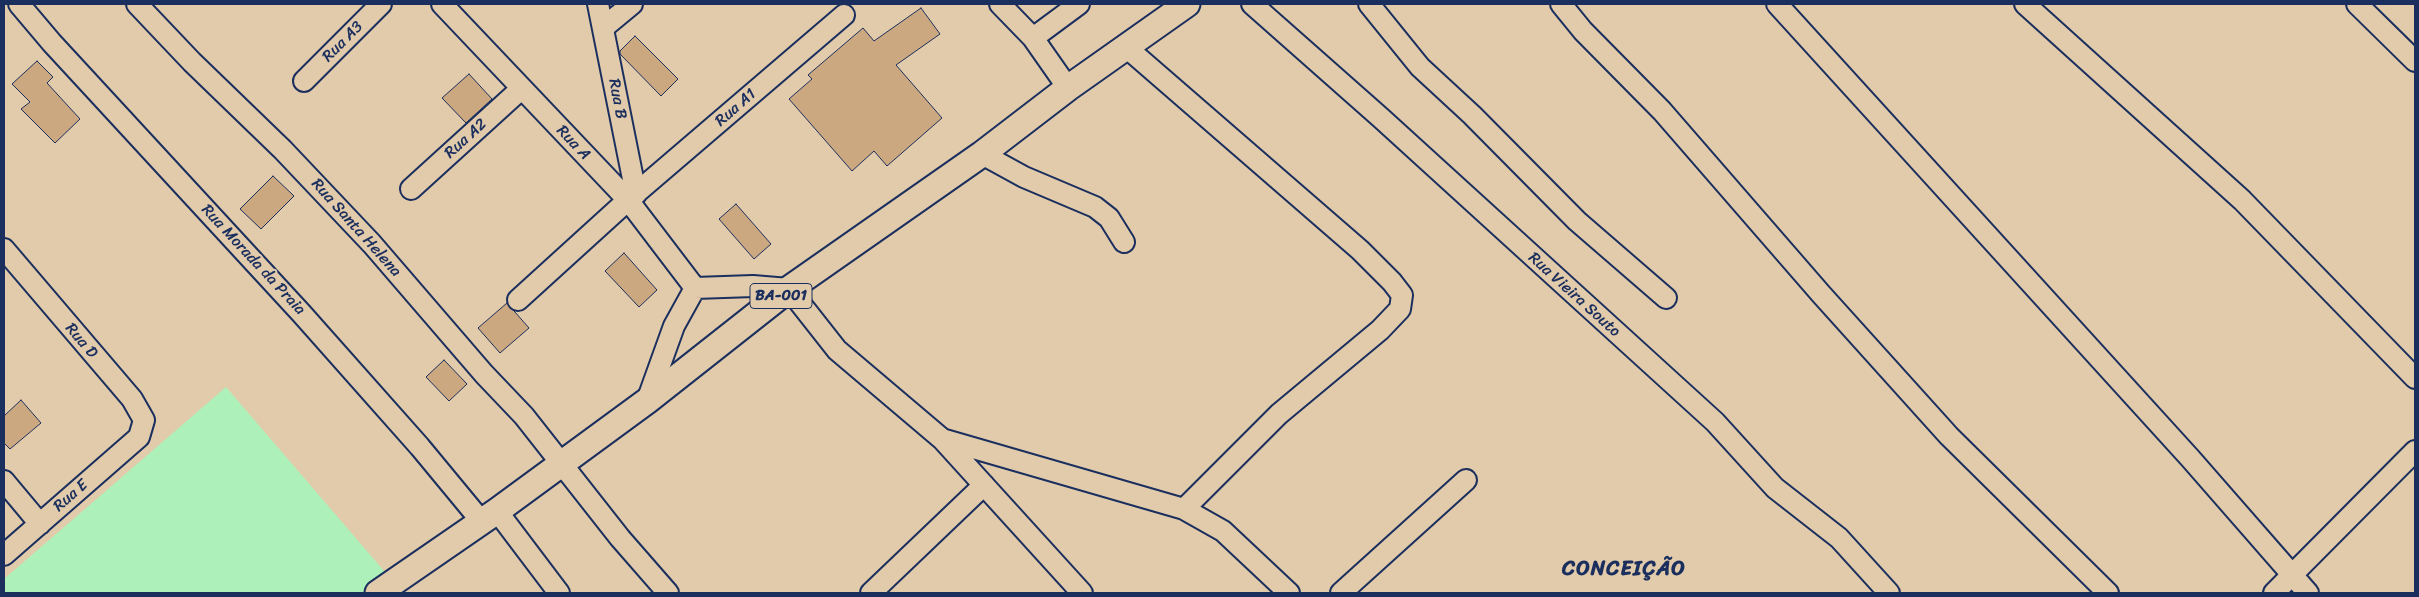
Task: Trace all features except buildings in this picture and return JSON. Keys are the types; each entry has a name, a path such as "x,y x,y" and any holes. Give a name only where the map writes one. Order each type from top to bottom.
{"main road":[{"name":"BA-001","path":"378,593 489,517 647,401 789,289 982,154 1068,88 1187,4"}],"street":[{"name":"Rua Morada da Praia","path":"20,4 52,43 302,314 414,441 489,517 558,593"},
{"name":"Rua Santa Helena","path":"137,4 192,62 284,150 372,244 471,359 524,416 620,538 668,593"},
{"name":"Rua A3","path":"304,81 382,4"},
{"name":"Rua A","path":"442,4 521,89 632,197 695,288"},
{"name":"Rua B","path":"598,4 632,197"},
{"path":"603,28 632,4"},
{"path":"1000,4 1033,38 1068,88"},
{"path":"1033,38 1079,4"},
{"name":"Rua Vieira Souto","path":"1252,4 1381,118 1715,422 1775,488 1839,538 1889,593"},
{"path":"1369,4 1420,68 1472,115 1577,221 1666,298"},
{"path":"1561,4 1584,31 1662,111 1821,294 1949,436 2108,593"},
{"path":"1777,4 2190,458 2291,576 2308,593"},
{"path":"2025,4 2242,200 2415,378"},
{"path":"2357,4 2415,62"},
{"name":"Rua A1","path":"518,300 632,197 844,15"},
{"path":"1126,47 1342,234 1392,282 1402,295 1400,309 1385,325 1279,414 1184,509"},
{"name":"Rua A2","path":"411,189 521,89"},
{"path":"982,154 1024,177 1095,207 1108,218 1124,242"},
{"name":"Rua D","path":"4,249 132,398 144,420 139,437"},
{"path":"647,401 674,326 695,288 752,286 789,289 837,350 942,439 1082,593"},
{"name":"Rua E","path":"4,555 139,437"},
{"path":"942,439 1184,509 1223,531 1289,593"},
{"path":"2274,593 2415,451"},
{"path":"1342,593 1466,480"},
{"path":"4,482 40,524"},
{"path":"871,593 984,485"}],"green space":[{"path":"226,387 403,593 4,593 4,579"}],"district":[{"name":"CONCEIÇÃO","path":"1624,570"}]}
